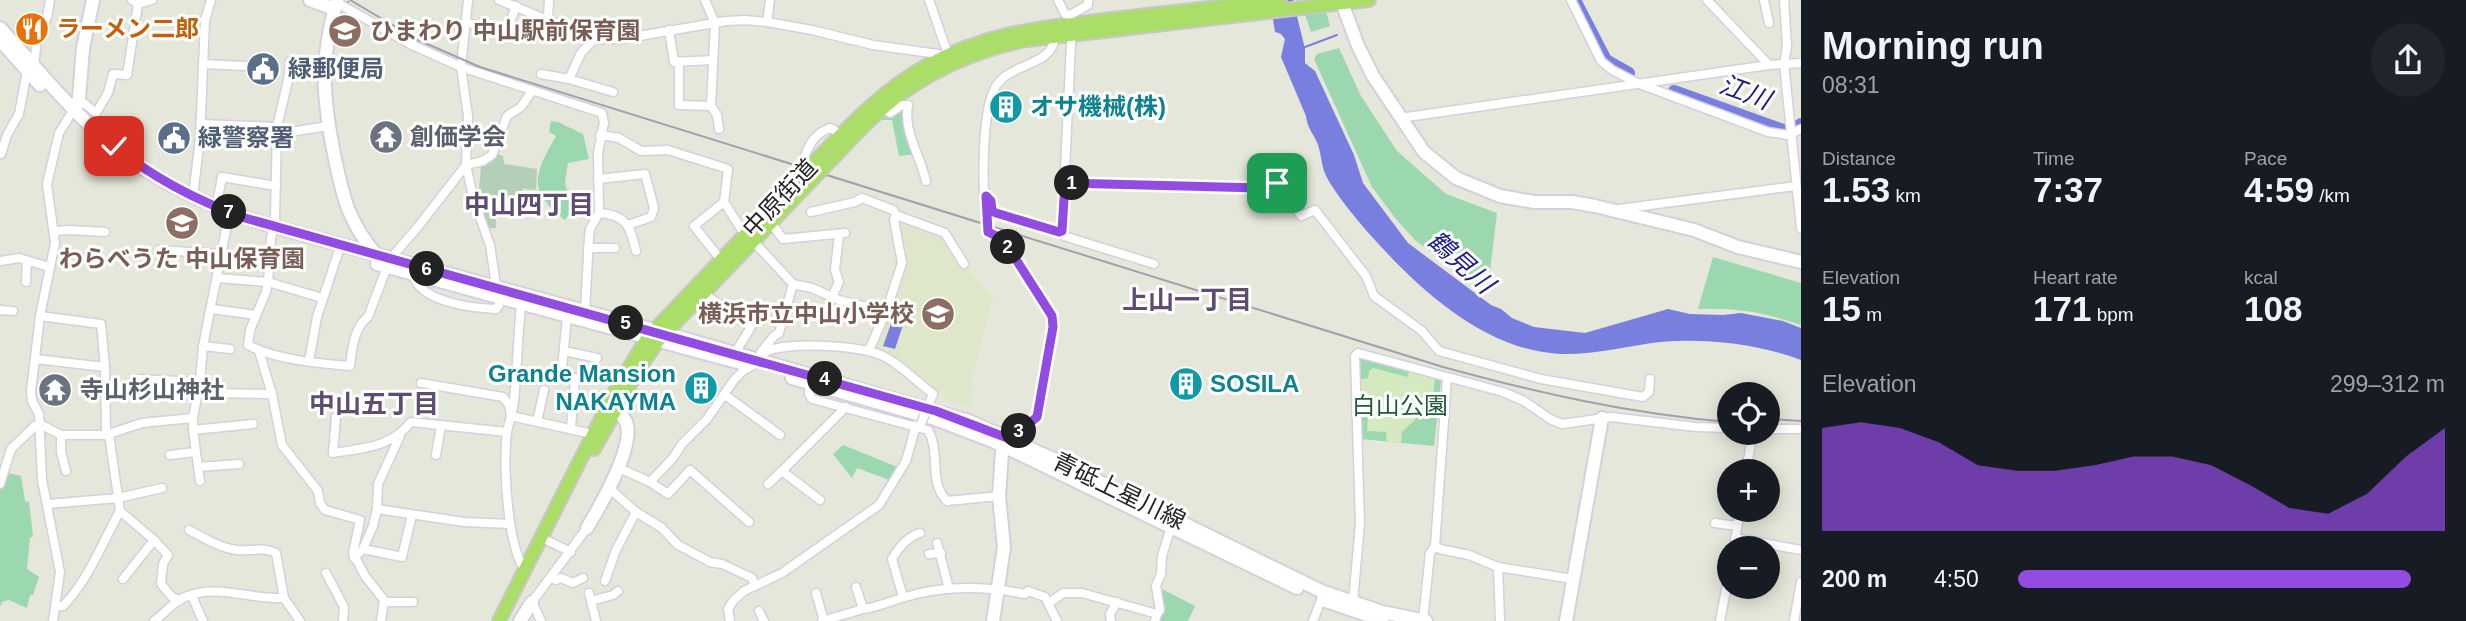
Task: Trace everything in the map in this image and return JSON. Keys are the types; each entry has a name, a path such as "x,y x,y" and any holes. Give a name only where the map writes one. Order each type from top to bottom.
{"main road":[{"path":"1233,10 1280,0"},
{"path":"1233,10 1369,0"},
{"name":"中原街道","path":"499,621 614,393 656,336 721,260 771,223 821,155 879,98 902,81 1013,32 1233,10"},
{"name":"中原街道","path":"508,621 615,409 656,336 703,293 749,238 803,182 835,156 883,108 950,60 1027,40 1055,36 1071,25"}],"street":[{"path":"1,154 7,135 19,114 38,36 47,17 50,0"},
{"path":"74,110 93,0"},
{"path":"53,621 60,572 42,480 39,414 32,401 31,391 40,316 55,243 47,184 59,133 74,110 84,103 96,113 108,93 113,74 127,75 135,2 152,0"},
{"path":"193,197 201,124 205,20 211,0"},
{"path":"310,0 334,4 461,68 602,113 604,119 598,143 599,213 590,229 585,312"},
{"path":"468,0 461,68 468,116 466,165 474,201 490,245 499,293"},
{"path":"499,0 594,39 615,39 715,23 767,22 950,60"},
{"path":"548,19 549,0"},
{"path":"705,0 715,23 711,106 717,116 719,129"},
{"path":"767,22 770,0"},
{"path":"929,0 950,60"},
{"path":"1058,0 1071,25 1061,231 1064,236 1154,264"},
{"path":"1071,25 1088,5 1088,0"},
{"path":"1571,0 1601,61 1612,70 1637,83 1768,132 1790,134 1801,128"},
{"path":"1707,0 1769,65"},
{"path":"1764,0 1769,23"},
{"path":"1784,0 1787,46 1784,64 1801,228"},
{"path":"1339,3 1368,68 1400,118 1431,159 1469,185 1516,199 1580,203 1611,210 1693,230 1738,247 1801,262"},
{"path":"334,4 324,31 327,40 323,74 324,104 349,216 376,255"},
{"path":"465,22 506,33 516,6"},
{"path":"0,28 31,68"},
{"path":"669,30 674,62 713,60"},
{"path":"993,621 1004,547 999,496 1007,442 1037,417 1053,327 1052,316 1003,239 988,232 984,167 987,121 992,94 997,85 1011,72 1042,59 1054,45 1055,36"},
{"path":"569,79 581,53 594,39"},
{"path":"0,40 74,110 122,162 154,184 205,211 228,220 273,231"},
{"path":"680,61 679,105 711,106"},
{"path":"323,74 301,71 290,62 277,130 276,186 268,282 250,330 248,345 260,351 350,366 352,347 360,322 368,317 389,263 466,165 483,161 492,155 507,116 521,107 532,91"},
{"path":"1400,118 1637,83 1801,63"},
{"path":"203,64 244,66"},
{"path":"541,74 613,92"},
{"path":"883,108 890,113 902,105 908,105 906,127 919,156 926,181"},
{"path":"74,110 136,164 193,197 273,231 338,253 389,263"},
{"path":"201,124 277,130 328,126"},
{"path":"805,156 811,140 823,130 830,128 841,134"},
{"path":"600,135 619,138 640,151 668,149 728,169 724,202 749,238 793,284 886,312"},
{"path":"598,179 645,174 654,208 651,216 628,225"},
{"path":"1242,176 1246,188"},
{"path":"216,208 222,177 276,186"},
{"path":"1065,183 1246,188 1260,188 1277,183 1301,216 1315,210 1366,275 1374,296 1422,331 1439,351 1541,379 1643,397 1648,393 1650,379"},
{"path":"1611,210 1796,186"},
{"path":"986,196 991,201 992,211 996,213 1061,231"},
{"path":"811,212 862,198 893,210 896,215 944,233 964,264"},
{"path":"721,260 694,226 724,202"},
{"path":"599,213 617,216 628,225 636,251"},
{"path":"869,350 886,312 902,263 894,220 896,215"},
{"path":"200,481 193,418 201,382 203,346 228,220"},
{"path":"771,223 783,239 842,234 835,270 839,282 832,297"},
{"path":"55,231 105,232"},
{"name":"青砥上星川線","path":"273,231 376,255 413,275 585,312 656,336 936,411 1173,522 1353,612 1386,621"},
{"path":"588,248 615,248"},
{"path":"159,250 221,254"},
{"path":"309,361 322,298 338,253"},
{"path":"0,261 19,258 49,267"},
{"path":"26,282 27,261"},
{"name":"青砥上星川線","path":"389,263 499,293 521,304 568,317 735,353 809,384 1007,442"},
{"path":"217,278 268,282 322,298"},
{"path":"756,362 779,333 793,284"},
{"path":"703,293 751,327 735,353"},
{"path":"521,304 505,460 510,524 516,556 524,569"},
{"path":"212,309 256,315"},
{"path":"0,310 13,311"},
{"path":"40,316 101,324 107,435 120,512 74,595 63,606 56,606"},
{"path":"561,378 568,317"},
{"path":"203,346 230,349"},
{"path":"650,482 707,419 734,380 765,352 779,347 825,346 869,350 901,368 933,394 906,461 878,505 782,573 744,591 728,609 730,621"},
{"path":"260,351 282,445 318,491 320,503 325,510 360,520 352,553 384,602 381,621"},
{"path":"564,351 597,358"},
{"path":"1353,612 1360,523 1355,356 1358,353 1503,392 1524,401 1562,424 1602,418 1628,418 1717,428"},
{"path":"35,359 105,367"},
{"path":"571,428 575,378"},
{"path":"138,379 201,382"},
{"path":"1425,621 1430,553 1435,546 1447,379"},
{"path":"421,383 503,397 509,405 511,416"},
{"path":"809,384 812,398 928,430 932,436 939,494 947,501 999,496"},
{"path":"537,422 544,390"},
{"path":"198,393 272,394"},
{"path":"725,395 780,435"},
{"path":"768,484 846,407"},
{"path":"520,621 587,528 610,489 628,428 626,421 615,409"},
{"path":"511,416 592,434"},
{"path":"335,417 333,453 369,447 401,435"},
{"path":"0,484 11,449 34,426 40,424 61,435 107,435 142,423 193,418"},
{"path":"1566,621 1602,418"},
{"path":"354,558 363,549 377,509 379,484 401,435 411,422 507,432"},
{"path":"193,430 253,424"},
{"path":"436,455 441,426"},
{"path":"1780,429 1801,429"},
{"path":"61,435 61,452 66,471"},
{"path":"170,455 195,452"},
{"path":"199,467 239,464"},
{"path":"618,467 668,494 690,470 749,523"},
{"path":"782,471 820,500"},
{"path":"48,504 118,498 162,488"},
{"path":"610,489 636,512 662,528 678,545 710,562 722,564 752,578 755,586"},
{"path":"377,509 464,522 510,524"},
{"path":"120,512 154,540 167,555 161,584 172,597 180,600"},
{"path":"605,581 616,550 636,512"},
{"path":"363,549 402,557 412,515"},
{"path":"1049,603 1063,593 1082,593 1117,602 1156,618 1160,610 1156,586 1173,522"},
{"path":"1735,536 1738,522"},
{"path":"1716,523 1737,526"},
{"path":"189,530 235,550 260,548 276,553 284,598 300,621"},
{"path":"903,597 892,559 899,548 912,536 920,533"},
{"path":"123,579 154,540"},
{"path":"548,541 570,552"},
{"path":"937,543 949,589"},
{"path":"1435,546 1469,555 1498,567 1573,579"},
{"path":"1780,548 1801,550"},
{"path":"929,554 941,553"},
{"path":"1498,567 1500,621"},
{"path":"326,573 344,607 343,621"},
{"path":"551,577 573,583 583,578"},
{"path":"1794,621 1801,582"},
{"path":"856,587 863,609"},
{"path":"816,593 823,621 881,606 903,597 949,589 998,589 1025,594 1028,591 1045,597 1057,621"},
{"path":"154,621 180,600 192,596 230,591 265,599 284,598"},
{"path":"596,621 590,597 613,595 618,591"},
{"path":"192,596 203,621"},
{"path":"1313,621 1322,596"},
{"path":"1720,621 1724,599"},
{"path":"532,601 541,621"},
{"path":"384,602 413,602"},
{"path":"1111,621 1110,614 1117,602"},
{"path":"759,611 764,621"},
{"name":"青砥上星川線","path":"1353,612 1382,612 1425,621"}],"shaded area":[{"path":"495,153 503,156 504,164 537,169 536,190 522,189 521,204 513,216 496,218 496,228 488,228 478,201 481,167"},
{"name":"横浜市立中山小学校","path":"901,219 951,240 971,274 993,297 972,377 971,408 943,398 944,394 926,387 872,348 903,265 897,222"}],"green space":[{"path":"1300,0 1323,0 1330,26 1311,32"},
{"path":"1339,48 1361,96 1397,151 1446,194 1497,213 1488,289 1415,240 1372,187 1314,59 1317,54"},
{"path":"902,108 906,108 903,123 916,154 899,156 892,120 881,120 887,115 896,115"},
{"path":"551,121 583,134 589,159 568,163 565,182 572,210 565,220 544,200 538,181 543,161 556,136 549,132"},
{"path":"1713,257 1801,283 1801,325 1750,312 1698,309"},
{"name":"白山公園","path":"1362,357 1441,381 1434,446 1361,439 1359,359"},
{"path":"843,445 900,468 892,481 857,468 852,478 833,454"},
{"path":"8,473 21,476 25,501 29,502 33,536 30,538 27,569 39,577 27,608 9,600 2,602 0,607 0,490"},
{"path":"1160,588 1195,606 1188,621 1159,621 1163,611"}],"sand":[{"name":"白山公園","path":"1373,368 1408,377 1409,371 1435,378 1432,408 1427,408 1402,432 1401,443 1387,442 1386,432 1367,431 1369,396 1360,396 1360,379 1368,378 1369,371"}],"water":[{"path":"1270,0 1293,0 1305,49 1305,63 1315,71 1354,155 1363,183 1408,243 1491,305 1534,327 1585,333 1668,309 1690,314 1741,313 1783,321 1801,328 1801,360 1750,346 1696,341 1660,342 1598,352 1560,354 1532,350 1506,342 1456,314 1392,259 1354,216 1327,178 1318,145 1281,57 1285,39 1275,32"},
{"path":"892,321 903,325 895,349 883,346"}],"waterway":[{"name":"江川","path":"1575,0 1606,60 1629,73"},
{"path":"1305,47 1337,35"},
{"name":"江川","path":"1674,91 1783,130 1790,131 1801,124"}],"railway":[{"path":"350,0 418,40 480,67 1443,367 1585,401 1656,414 1717,421"},
{"path":"1780,420 1801,421"}],"place":[{"name":"ラーメン二郎","path":"32,29"},
{"name":"ひまわり 中山駅前保育園","path":"345,31"},
{"name":"緑郵便局","path":"263,69"},
{"name":"オサ機械(株)","path":"1006,107"},
{"name":"創価学会","path":"386,137"},
{"name":"緑警察署","path":"174,138"},
{"name":"わらべうた 中山保育園","path":"182,223"},
{"name":"横浜市立中山小学校","path":"938,314"},
{"name":"SOSILA","path":"1186,384"},
{"name":"Grande Mansion NAKAYMA","path":"701,388"},
{"name":"寺山杉山神社","path":"55,390"}],"district":[{"name":"中山四丁目","path":"529,205"},
{"name":"上山一丁目","path":"1187,300"},
{"name":"中山五丁目","path":"374,404"}],"route":[{"path":"114,146 136,164 193,197 245,218 679,337 936,411 969,421 1010,439 1037,417 1053,327 1052,316 1003,239 988,232 986,196 991,201 992,211 996,213 1059,232 1062,231 1065,183 1260,188 1277,183"}],"water label":[{"name":"鶴見川","path":"1461,262"}]}
